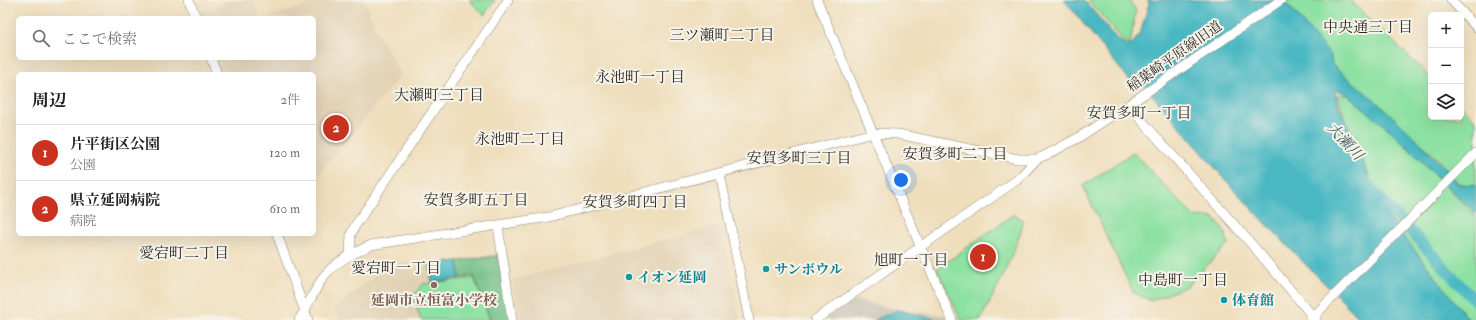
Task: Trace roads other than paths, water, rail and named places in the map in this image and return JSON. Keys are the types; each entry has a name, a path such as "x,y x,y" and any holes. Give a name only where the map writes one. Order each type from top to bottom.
{"street":[{"path":"189,0 195,16"},
{"path":"350,254 351,234 355,226 508,0"},
{"path":"817,0 952,320"},
{"name":"稲葉崎平原線旧道","path":"299,320 306,316 324,276 350,254 371,245 549,217 873,133 898,134 1018,159 1037,158 1046,155 1078,138 1281,0"},
{"path":"1451,0 1476,27"},
{"path":"212,60 216,72"},
{"path":"1128,105 1254,247 1314,318 1476,153"},
{"path":"815,320 1018,180 1037,158"},
{"path":"720,173 749,320"},
{"path":"498,226 512,320"},
{"path":"279,236 306,316"}],"water":[{"path":"1064,0 1084,0 1117,39 1130,46 1140,34 1149,3 1147,0 1284,0 1331,56 1332,65 1398,122 1429,152 1458,184 1476,185 1476,214 1391,131 1348,95 1335,89 1337,102 1383,210 1469,320 1361,320 1236,192 1141,82 1131,82"},
{"path":"458,261 460,278 432,282 429,264"},
{"path":"897,310 935,319 936,320 875,320"}],"waterway":[{"name":"大瀬川","path":"1367,184 1476,302"}],"place":[{"name":"県立延岡病院","path":"336,128"},
{"name":"片平街区公園","path":"983,257"},
{"name":"サンボウル","path":"766,269"},
{"name":"イオン延岡","path":"629,277"},
{"name":"延岡市立恒富小学校","path":"434,285"},
{"name":"体育館","path":"1224,300"}],"district":[{"name":"中央通三丁目","path":"1368,27"},
{"name":"三ツ瀬町二丁目","path":"722,35"},
{"name":"永池町一丁目","path":"640,77"},
{"name":"大瀬町三丁目","path":"439,95"},
{"name":"安賀多町一丁目","path":"1139,113"},
{"name":"永池町二丁目","path":"520,139"},
{"name":"安賀多町二丁目","path":"955,154"},
{"name":"安賀多町三丁目","path":"799,158"},
{"name":"安賀多町五丁目","path":"476,200"},
{"name":"安賀多町四丁目","path":"635,202"},
{"name":"愛宕町二丁目","path":"184,253"},
{"name":"旭町一丁目","path":"911,260"},
{"name":"愛宕町一丁目","path":"396,268"},
{"name":"中島町一丁目","path":"1183,280"}]}
